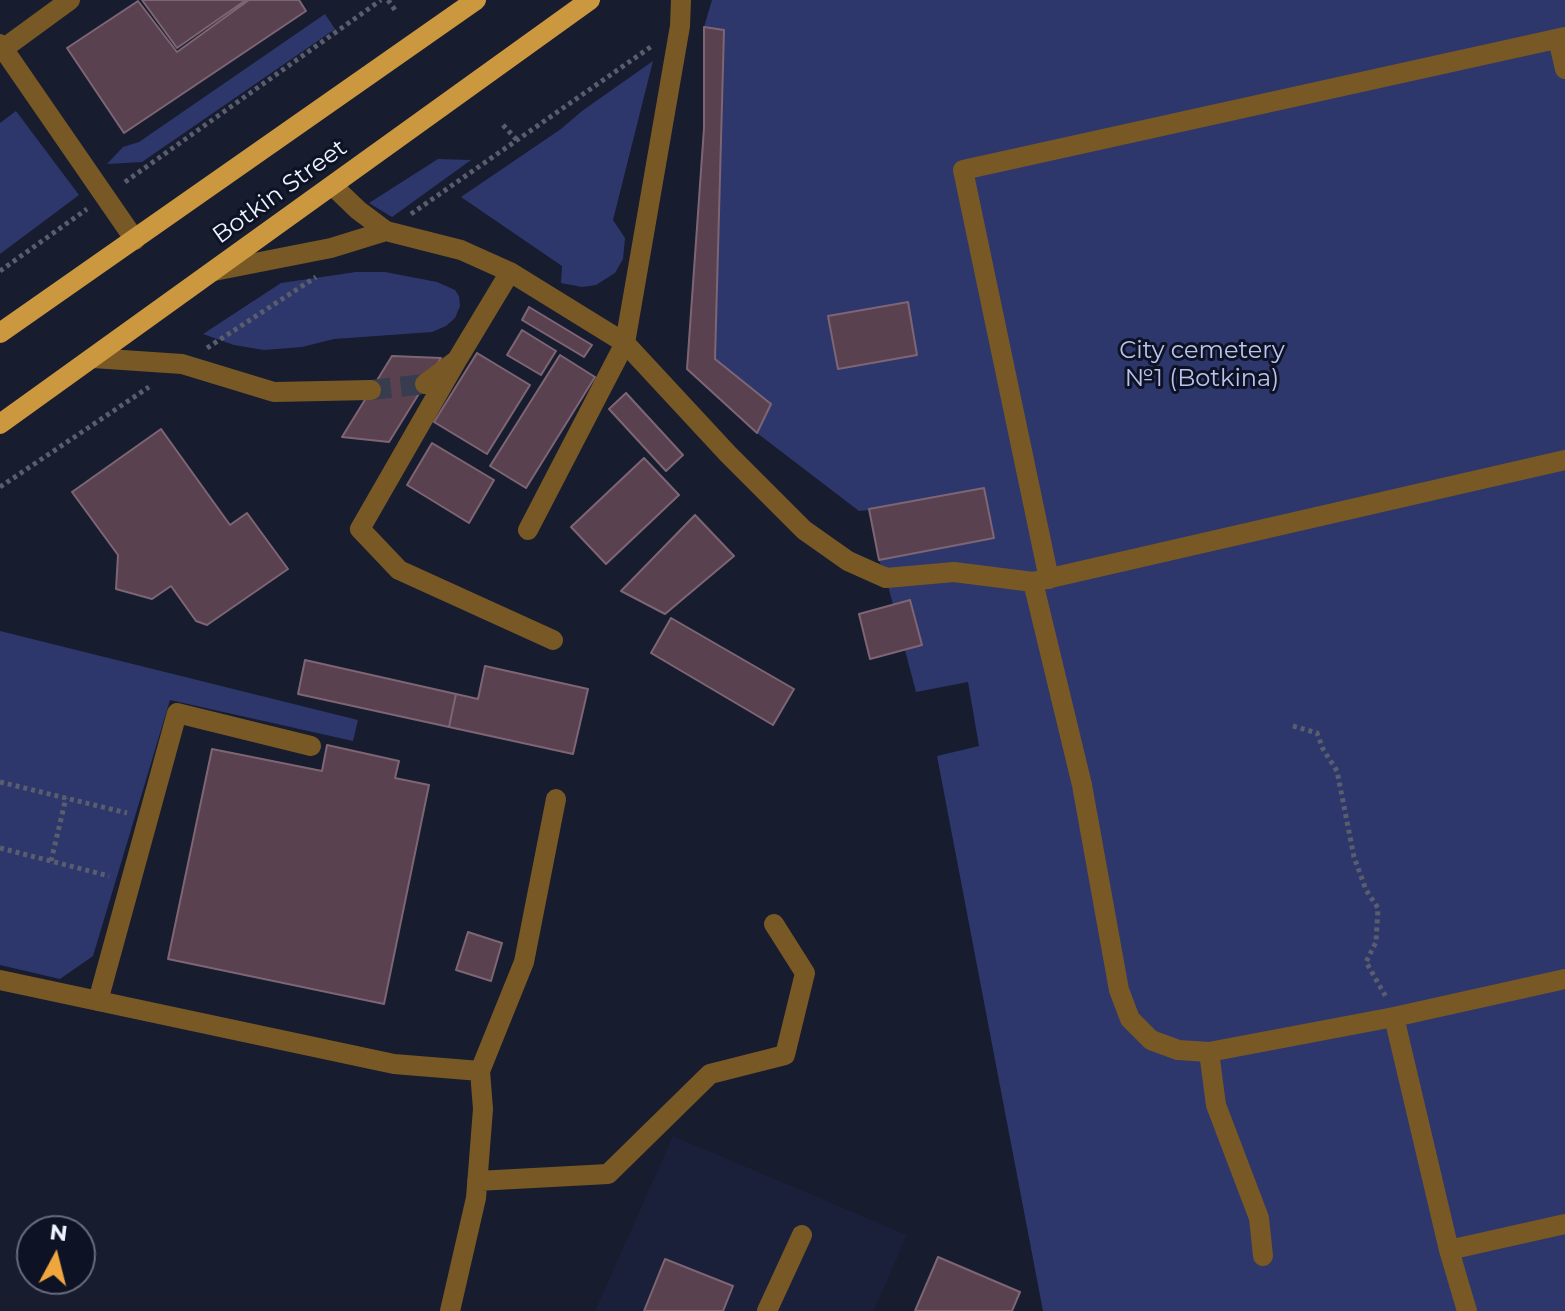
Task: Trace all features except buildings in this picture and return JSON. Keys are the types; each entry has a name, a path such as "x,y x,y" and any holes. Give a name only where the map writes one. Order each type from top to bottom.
{"main road":[{"name":"Botkin Street","path":"0,333 476,0"},
{"name":"Botkin Street","path":"0,424 590,0"}],"street":[{"path":"70,0 2,47 135,240"},
{"path":"528,530 625,343 680,26 681,0"},
{"path":"1565,69 1562,38 963,170 1124,1005 1130,1019 1151,1040 1178,1050 1209,1052 1394,1017 1565,979"},
{"path":"333,186 386,231 461,250 510,272 625,343 804,530 848,561 886,578 954,572 1041,580 1565,460"},
{"path":"214,271 331,248 386,231"},
{"path":"510,272 360,529 399,570 553,640"},
{"path":"93,358 182,364 274,392 371,390"},
{"path":"425,384 457,360"},
{"path":"98,1001 177,713 311,746"},
{"path":"450,1311 476,1198 483,1109 480,1071 524,962 556,799"},
{"path":"477,1181 608,1174 710,1074 785,1055 805,973 774,924"},
{"path":"0,980 394,1064 480,1071"},
{"path":"1394,1017 1449,1250 1467,1311"},
{"path":"1209,1052 1216,1105 1259,1218 1263,1256"},
{"path":"1449,1250 1565,1224"},
{"path":"767,1311 802,1235"}],"path":[{"path":"0,271 381,0"},
{"path":"388,0 395,10"},
{"path":"503,125 517,140"},
{"path":"1293,726 1317,733 1337,771 1354,857 1366,890 1378,908 1376,942 1366,962 1380,984 1394,1017"},
{"path":"0,782 147,819"},
{"path":"51,861 66,798"},
{"path":"0,848 129,881"}],"shaded area":[{"path":"673,1136 907,1235 874,1311 595,1311"}],"green space":[{"name":"City cemetery №1 (Botkina)","path":"712,0 1565,0 1565,1311 1043,1311 937,756 979,746 968,682 916,692 879,560 869,510 859,511 757,433 771,404 715,359 724,30 704,27"},
{"path":"325,14 335,29 142,162 107,164 123,147 139,142"},
{"path":"653,61 613,220 625,238 623,259 615,273 596,285 582,287 561,283 562,266 461,197"},
{"path":"16,111 79,195 0,254 0,123"},
{"path":"438,159 471,160 392,217 369,203"},
{"path":"356,272 385,272 437,282 455,290 460,306 455,318 432,332 334,339 302,347 264,350 234,345 203,334 281,283"},
{"path":"0,631 358,720 353,741 170,700 93,956 60,979 0,965"}],"tunnel":[{"path":"371,390 425,384"}]}
